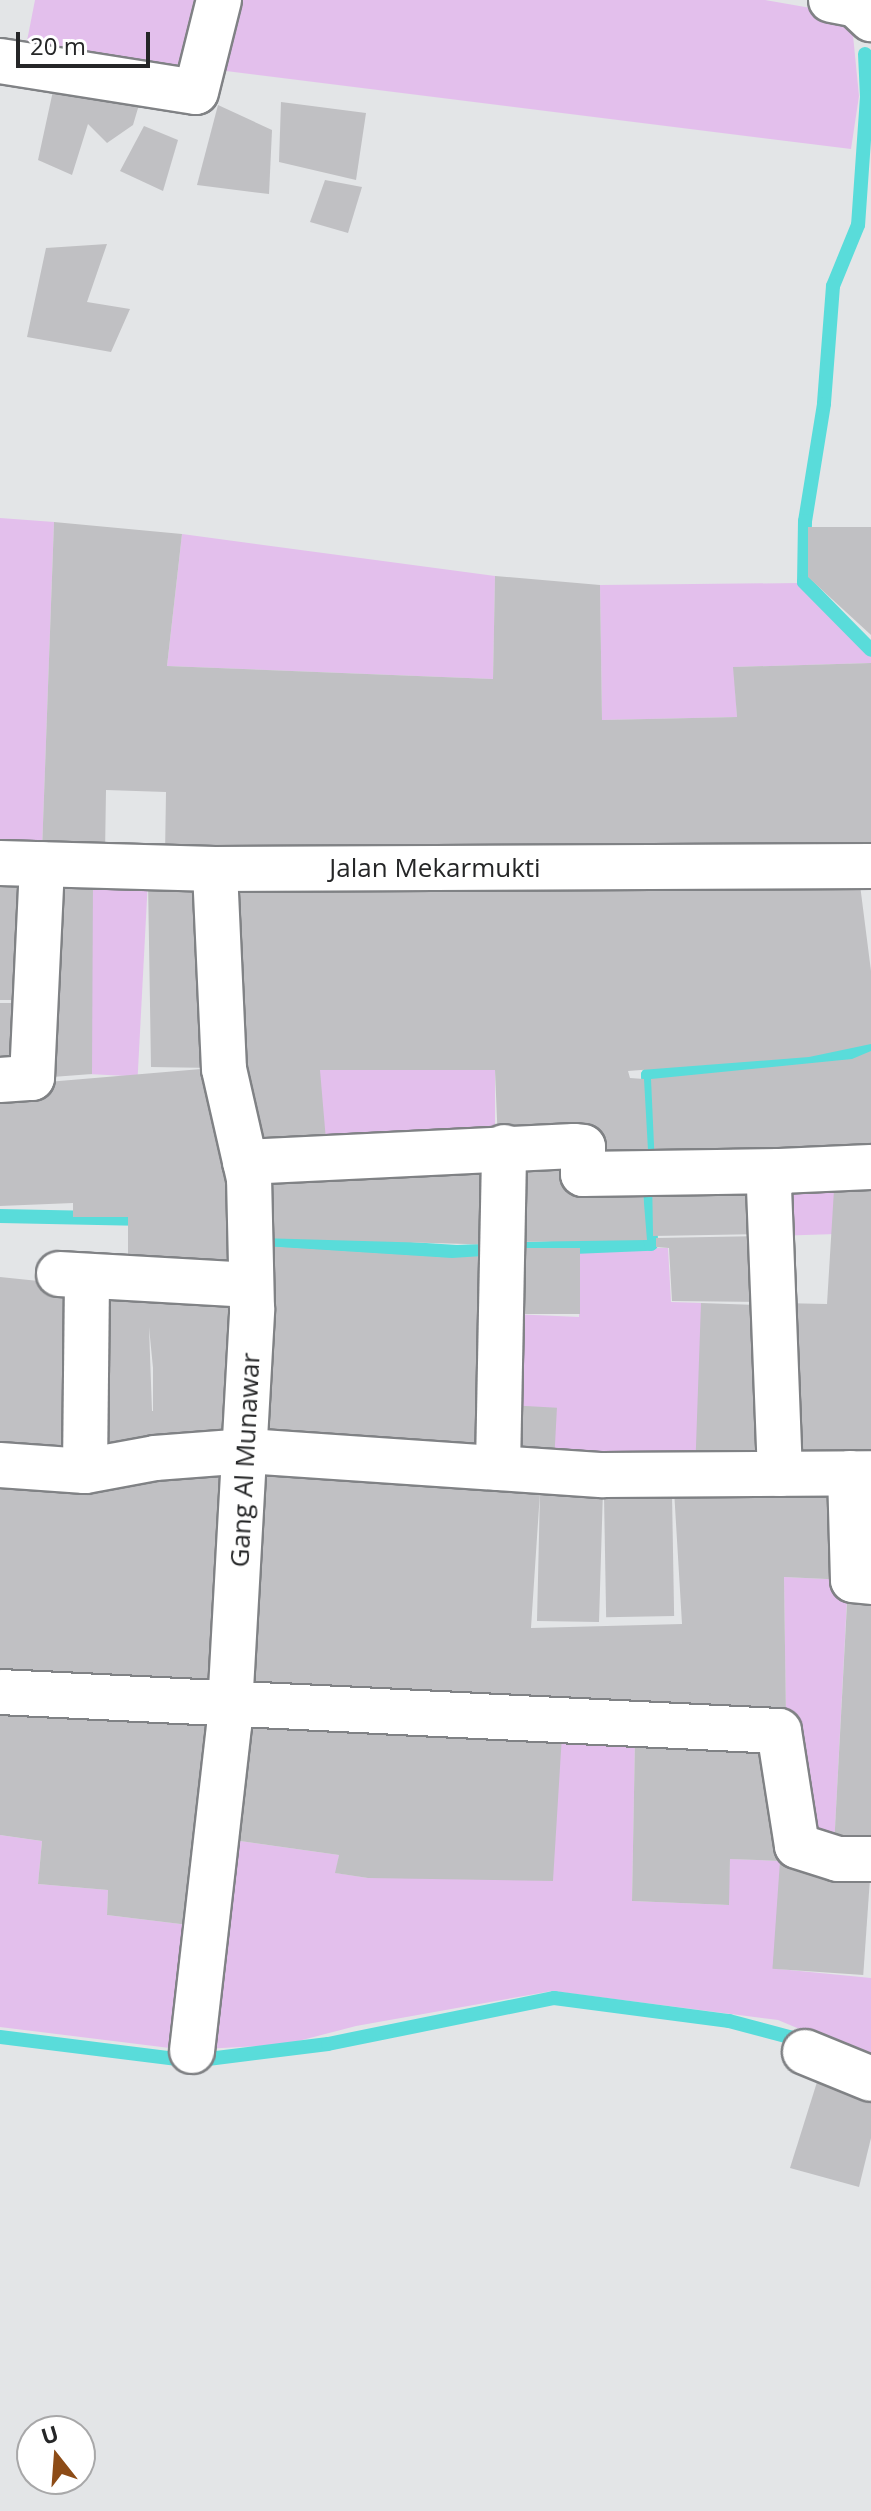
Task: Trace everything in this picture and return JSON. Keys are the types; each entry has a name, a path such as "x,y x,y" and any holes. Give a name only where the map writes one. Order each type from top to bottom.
{"street":[{"path":"2,70 196,92 219,0"},
{"path":"831,0 856,5 871,19"},
{"path":"0,1080 32,1078 21,863"},
{"name":"Jalan Mekarmukti","path":"21,863 215,869 871,866"},
{"name":"Gang Al Munawar","path":"192,2051 231,1704 247,1451 251,1285 245,1162 224,1069 215,869"},
{"path":"245,1162 504,1147 583,1147 583,1174 871,1167"},
{"path":"498,1468 504,1147"},
{"path":"779,1171 769,1187 780,1474"},
{"path":"85,1471 73,1275 251,1285"},
{"path":"0,1465 85,1471 155,1458 247,1451 498,1468 860,1473 853,1580 871,1582"},
{"path":"0,1692 779,1731 797,1846 838,1859 871,1859"},
{"path":"805,2052 871,2079"}],"shaded area":[{"path":"35,0 765,0 851,15 859,96 851,149 26,46"},
{"path":"0,518 54,522 42,851 0,852"},
{"path":"182,534 495,576 493,679 167,666"},
{"path":"800,583 871,654 871,663 734,667 737,717 602,720 600,585"},
{"path":"93,878 148,881 138,1077 83,1074"},
{"path":"320,1070 495,1070 495,1152 320,1152"},
{"path":"835,1173 836,1234 774,1236 779,1177"},
{"path":"580,1248 668,1248 671,1302 701,1303 702,1464 557,1462 506,1405 512,1314 579,1317"},
{"path":"784,1577 848,1580 834,1847 808,1839 786,1717"},
{"path":"562,1735 635,1739 632,1901 728,1905 730,1859 780,1861 779,1969 871,1978 871,2059 778,2020 552,1991 356,2026 283,2045 202,2049 226,1839 339,1855 336,1873 368,1878 423,1875"},
{"path":"0,1835 42,1841 38,1884 108,1890 107,1915 197,1926 186,2050 0,2027"}],"building":[{"path":"56,77 141,98 133,125 107,143 88,124 72,175 38,160"},
{"path":"281,102 366,113 356,180 279,162"},
{"path":"218,105 272,130 269,194 197,185"},
{"path":"144,126 178,140 163,191 120,171"},
{"path":"325,180 362,187 348,233 310,222"},
{"path":"107,244 87,302 130,309 111,352 27,337 46,248"},
{"path":"54,522 182,534 167,666 493,679 495,576 600,585 602,720 737,717 733,667 871,663 871,858 165,854 166,792 106,790 105,855 42,851"},
{"path":"808,527 871,527 871,635 808,577"},
{"path":"48,876 93,878 92,1074 39,1078"},
{"path":"859,877 871,971 871,1044 809,1057 628,1071 630,1078 644,1079 649,1168 498,1144 495,1070 320,1070 327,1152 250,1155 225,881"},
{"path":"0,879 32,879 32,1000 0,1000"},
{"path":"210,880 242,1277 128,1269 128,1217 73,1217 73,1203 0,1206 0,1086 213,1068 151,1067 148,881"},
{"path":"0,1003 28,1003 28,1068 0,1068"},
{"path":"871,1051 871,1159 655,1167 651,1079 852,1059"},
{"path":"517,1150 642,1179 647,1240 514,1242"},
{"path":"501,1151 501,1245 259,1238 254,1167"},
{"path":"835,1173 871,1174 871,1466 785,1465 780,1303 827,1304"},
{"path":"764,1175 765,1234 653,1236 652,1177"},
{"path":"763,1236 766,1302 672,1301 669,1248 656,1247 656,1238"},
{"path":"263,1246 452,1258 498,1255 489,1455 259,1442"},
{"path":"516,1248 580,1248 580,1314 516,1314"},
{"path":"0,1277 80,1285 61,1461 0,1455"},
{"path":"98,1290 240,1298 240,1444 95,1455","holes":["149,1327 153,1411 152,1411"]},
{"path":"701,1303 768,1305 762,1466 695,1464"},
{"path":"506,1405 557,1408 554,1464 503,1461"},
{"path":"239,1460 220,1693 0,1681 0,1479"},
{"path":"258,1463 603,1490 599,1622 537,1621 540,1492 531,1628 682,1624 674,1490 847,1487 848,1580 784,1577 786,1717 239,1693"},
{"path":"672,1494 674,1616 606,1617 604,1495"},
{"path":"848,1585 871,1585 871,1845 834,1847"},
{"path":"0,1701 220,1709 197,1926 107,1915 108,1890 38,1884 42,1841 0,1835"},
{"path":"239,1716 562,1735 553,1881 368,1878 335,1873 339,1855 226,1839"},
{"path":"635,1739 774,1741 780,1861 730,1859 729,1905 632,1901"},
{"path":"780,1861 871,1867 863,1975 772,1969"},
{"path":"817,2082 871,2097 871,2138 859,2187 790,2168"}],"waterway":[{"path":"865,54 867,97 858,225 833,286 824,404 805,521 804,582 871,650"},
{"path":"254,1239 457,1252 651,1244 648,1075 838,1057 871,1047"},
{"path":"0,1216 147,1219"},
{"path":"0,2037 192,2061 328,2044 554,1998 729,2021 808,2042"}]}
